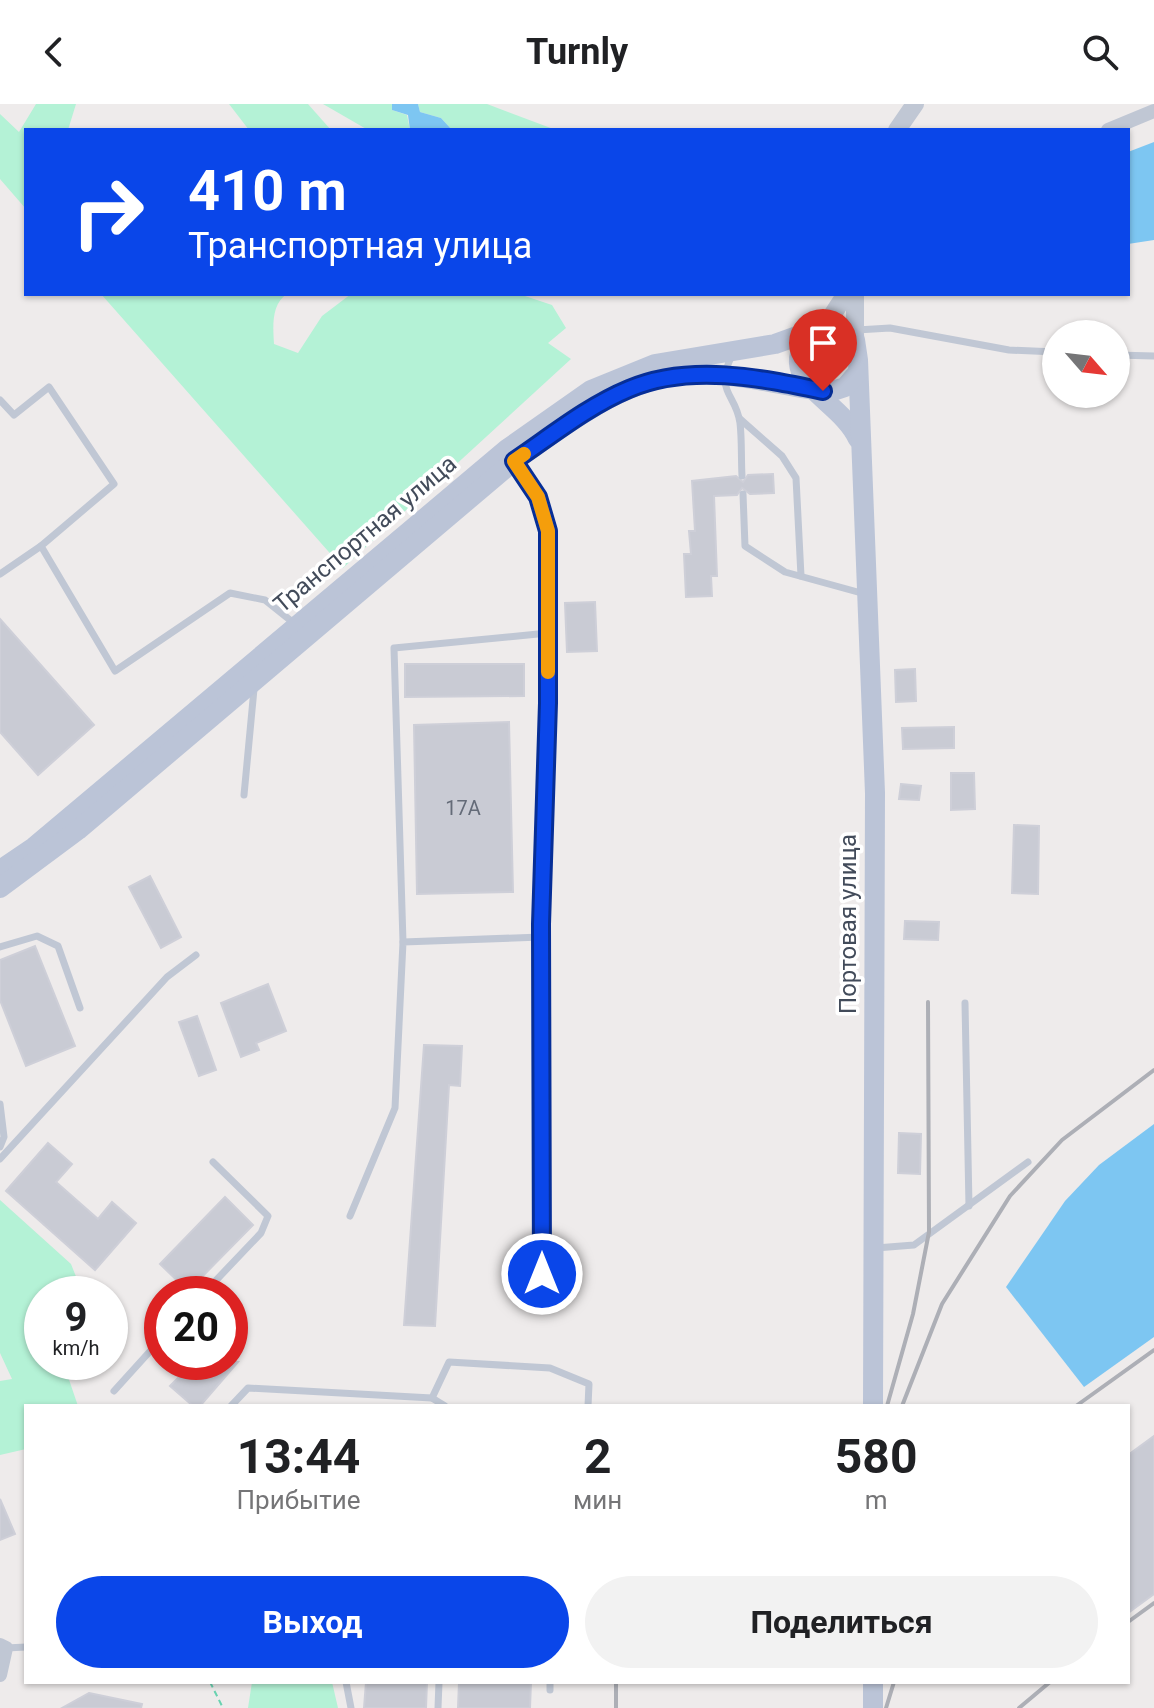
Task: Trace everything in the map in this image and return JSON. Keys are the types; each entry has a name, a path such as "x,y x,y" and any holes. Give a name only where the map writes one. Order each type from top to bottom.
{"main road":[{"path":"858,372 855,335 841,330 819,329 801,347 798,363 812,389 838,409 859,442"},
{"name":"Транспортная улица","path":"0,888 78,830 250,675 297,626 591,390 614,379 673,360 775,344 819,329"},
{"name":"Транспортная улица","path":"0,870 34,847 250,675 510,455 628,389 674,376 725,376 830,392 840,390 858,372"},
{"name":"Портовая улица","path":"858,372 875,793 873,1404"},
{"path":"873,1684 873,1708"}],"street":[{"path":"898,128 915,104"},
{"path":"1113,128 1154,111"},
{"path":"819,329 844,296"},
{"path":"855,296 855,335"},
{"path":"0,1675 3,1646"}],"lane":[{"path":"855,335 890,328 1009,350 1042,351"},
{"path":"734,351 725,376 726,394 740,419 782,456 796,478 801,576"},
{"path":"1130,355 1154,356"},
{"path":"0,400 14,415 49,387 114,484 41,546 0,574"},
{"path":"740,419 742,476"},
{"path":"510,455 538,497 548,531 541,937 542,1305"},
{"path":"743,494 745,546 785,572 866,594"},
{"path":"41,546 115,671 230,593 265,600 297,626"},
{"path":"350,1216 395,1108 403,942 394,648 548,633"},
{"path":"244,795 250,675"},
{"path":"0,947 37,936 58,946 80,1008"},
{"path":"403,942 541,937"},
{"path":"0,1159 167,977 196,955"},
{"path":"965,1003 969,1206"},
{"path":"0,1104 4,1137 0,1147"},
{"path":"213,1162 268,1216 261,1233 220,1276"},
{"path":"873,1248 914,1245 1028,1162"},
{"path":"114,1391 144,1358"},
{"path":"432,1398 449,1362 550,1368 589,1384 588,1404"},
{"path":"233,1404 248,1388 432,1398 442,1404"},
{"path":"3,1646 24,1647"},
{"path":"346,1684 351,1708"},
{"path":"438,1708 439,1684"}],"path":[{"path":"211,1684 223,1708"}],"green space":[{"path":"36,104 76,104 69,128 24,128 24,207 0,179 0,114 19,132"},
{"path":"229,104 308,104 329,128 247,128"},
{"path":"323,104 392,104 392,110 407,115 410,128 365,128"},
{"path":"418,104 487,104 551,128 450,128 441,118 420,112"},
{"path":"103,296 284,296 278,304 273,323 274,344 298,353 322,316 348,296 525,296 552,305 566,328 548,343 571,359 343,568"},
{"path":"828,340 841,346 847,359 841,372 828,378 815,372 809,359 815,346"},
{"path":"0,1200 71,1264 76,1276 24,1276 24,1380 69,1380 77,1404 24,1404 24,1449 0,1455 0,1381 12,1379 0,1353"},
{"path":"252,1684 332,1684 338,1708 248,1708"}],"water":[{"path":"392,104 418,104 420,112 441,118 450,128 410,128 408,115 392,110"},
{"path":"1154,142 1154,240 1130,244 1130,151"},
{"path":"1154,1124 1154,1337 1084,1387 1006,1287 1065,1201 1099,1165"}],"building":[{"path":"773,474 774,493 750,494 742,488 737,495 714,496 717,576 711,576 712,596 686,597 684,554 691,554 689,531 695,531 692,481 736,476 743,482 748,475"},
{"path":"595,602 597,651 567,652 565,603"},
{"path":"0,619 94,725 38,775 0,732"},
{"path":"405,664 524,664 524,696 405,697"},
{"path":"915,669 916,701 896,702 895,670"},
{"path":"509,722 513,892 417,894 414,725"},
{"path":"954,727 954,748 903,749 902,728"},
{"path":"951,773 974,773 975,809 951,810"},
{"path":"901,784 921,786 919,800 899,799"},
{"path":"1014,825 1039,826 1038,894 1012,893"},
{"path":"150,876 181,937 161,948 129,887"},
{"path":"905,921 939,922 938,940 904,939"},
{"path":"35,946 75,1046 26,1066 0,1000 0,960"},
{"path":"268,984 286,1031 256,1043 259,1050 241,1057 221,1003"},
{"path":"197,1016 216,1070 199,1076 179,1022"},
{"path":"424,1045 462,1046 460,1086 449,1085 435,1326 404,1325"},
{"path":"899,1133 921,1134 920,1174 898,1173"},
{"path":"48,1143 72,1164 56,1182 98,1219 112,1202 136,1223 95,1270 6,1191"},
{"path":"225,1197 253,1225 203,1276 172,1276 160,1264"},
{"path":"176,1380 222,1380 202,1404 191,1404 170,1386"},
{"path":"1154,1436 1154,1594 1130,1612 1130,1454"},
{"path":"0,1499 15,1534 0,1540"},
{"path":"366,1684 427,1684 426,1708 364,1708"},
{"path":"459,1684 531,1684 530,1708 458,1708"},
{"path":"89,1693 142,1704 141,1708 62,1708"}],"railway":[{"path":"888,1404 913,1314 929,1232 928,1002"},
{"path":"903,1404 942,1304 1010,1196 1062,1140 1154,1070"},
{"path":"1079,1404 1154,1350"},
{"path":"1130,1621 1154,1603"},
{"path":"616,1684 616,1708"},
{"path":"886,1708 893,1684"},
{"path":"1019,1708 1048,1684"}],"slow traffic":[{"path":"524,454 514,461 538,497 548,531 548,672"}],"route":[{"path":"542,1274 541,924 548,703 548,531 538,497 514,461 585,413 628,389 651,381 694,374 823,391"}]}
